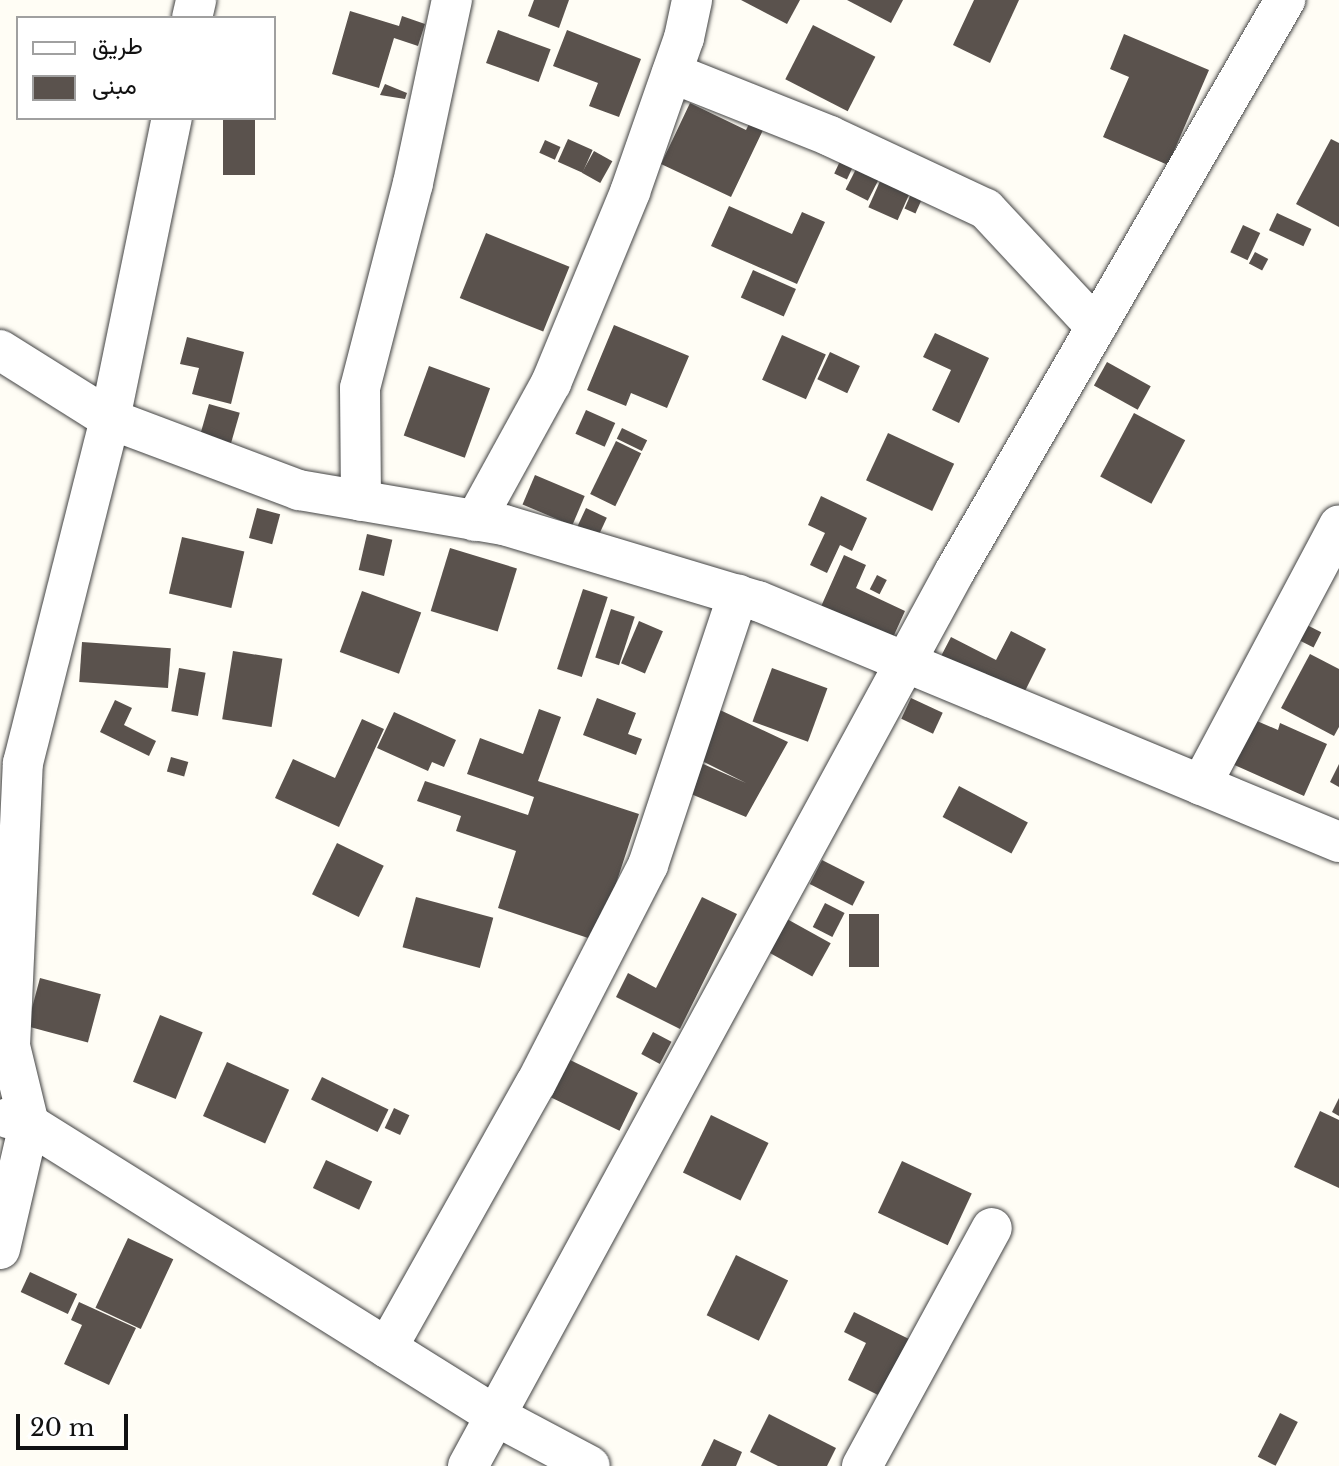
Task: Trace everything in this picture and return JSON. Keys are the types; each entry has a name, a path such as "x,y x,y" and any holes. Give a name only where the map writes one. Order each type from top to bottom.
{"street":[{"path":"361,501 360,388 413,183 452,0"},
{"path":"475,521 551,383 630,192 672,73 692,0"},
{"path":"468,1466 905,663 1285,0"},
{"path":"672,73 830,136 986,209 1096,327"},
{"path":"0,1249 15,1120 10,1046 23,763 110,419 172,120"},
{"path":"0,350 110,419 299,490 475,521 738,595 1339,842"},
{"path":"1201,785 1339,525"},
{"path":"387,1348 536,1083 648,865 738,595"},
{"path":"15,1120 496,1416 590,1466"},
{"path":"862,1466 992,1228"}],"building":[{"path":"534,0 569,0 559,28 528,16"},
{"path":"741,0 800,0 787,24"},
{"path":"847,0 903,0 891,23"},
{"path":"974,0 1019,0 990,63 953,45"},
{"path":"350,11 399,26 402,16 425,24 418,46 394,38 379,88 332,74"},
{"path":"813,25 875,57 848,111 785,79"},
{"path":"498,30 551,49 539,82 486,63"},
{"path":"567,30 641,59 619,117 589,106 598,83 553,66"},
{"path":"1124,34 1209,70 1168,165 1103,137 1129,77 1110,69"},
{"path":"385,84 407,93 405,99 380,95"},
{"path":"690,103 746,130 750,122 764,128 731,197 661,164"},
{"path":"223,120 255,120 255,175 223,175"},
{"path":"568,139 593,150 582,173 558,162"},
{"path":"1331,139 1339,143 1339,227 1296,204"},
{"path":"545,140 561,147 555,160 539,153"},
{"path":"594,151 612,161 600,183 582,173"},
{"path":"841,159 854,165 847,179 834,174"},
{"path":"856,169 878,180 868,201 846,189"},
{"path":"881,179 910,192 898,220 868,207"},
{"path":"911,194 922,199 915,213 904,209"},
{"path":"729,206 792,234 802,212 825,222 797,284 711,246"},
{"path":"1277,213 1311,229 1303,246 1269,230"},
{"path":"1243,225 1260,233 1248,260 1230,252"},
{"path":"486,233 569,267 543,332 460,298"},
{"path":"1255,252 1268,259 1262,271 1249,263"},
{"path":"753,270 796,289 784,317 741,297"},
{"path":"614,325 689,356 667,408 631,393 626,406 587,390"},
{"path":"935,333 989,358 959,423 932,410 951,370 923,357"},
{"path":"782,335 826,355 806,399 762,380"},
{"path":"187,337 244,352 231,404 192,394 199,368 180,364"},
{"path":"830,352 860,366 847,393 817,379"},
{"path":"1107,362 1151,386 1138,410 1094,386"},
{"path":"429,366 490,388 465,458 404,436"},
{"path":"209,404 240,413 231,444 200,435"},
{"path":"586,410 615,423 605,447 575,434"},
{"path":"1134,413 1185,440 1151,504 1100,477"},
{"path":"622,428 647,440 642,451 617,439"},
{"path":"888,433 954,464 932,511 866,480"},
{"path":"616,441 641,453 615,506 590,494"},
{"path":"535,475 585,496 572,526 522,504"},
{"path":"821,496 867,518 852,551 840,545 827,573 810,565 825,533 808,525"},
{"path":"257,508 280,514 272,544 249,538"},
{"path":"586,508 607,518 596,540 575,531"},
{"path":"367,534 392,540 384,576 359,570"},
{"path":"182,537 244,551 231,608 169,594"},
{"path":"450,548 517,568 498,632 431,611"},
{"path":"844,555 866,565 856,588 905,611 890,644 819,611"},
{"path":"877,575 887,580 880,594 870,589"},
{"path":"583,589 608,597 582,677 557,669"},
{"path":"362,591 421,613 399,674 340,652"},
{"path":"611,609 635,617 619,665 595,658"},
{"path":"639,621 663,631 645,674 621,663"},
{"path":"1299,621 1321,632 1314,647 1291,636"},
{"path":"1011,631 1046,649 1020,701 939,660 951,637 996,660"},
{"path":"82,642 171,648 168,688 79,682"},
{"path":"233,651 282,659 272,727 222,719"},
{"path":"1310,654 1339,669 1339,727 1334,736 1281,708"},
{"path":"179,668 206,673 198,716 171,711"},
{"path":"772,668 827,688 808,742 753,722"},
{"path":"597,698 636,713 628,734 642,739 636,755 583,735"},
{"path":"911,698 943,713 933,734 901,719"},
{"path":"115,700 132,708 124,725 156,741 149,756 100,732"},
{"path":"539,709 561,717 538,781 639,814 597,941 498,908 516,851 456,831 461,816 417,801 425,781 528,815 534,797 467,774 480,738 523,754"},
{"path":"720,710 788,742 746,817 679,789 692,759 746,783 698,759"},
{"path":"394,712 456,740 444,767 432,762 428,771 377,748"},
{"path":"1250,718 1278,730 1280,723 1327,744 1304,796 1230,763"},
{"path":"362,719 384,729 339,827 275,798 293,759 335,778"},
{"path":"171,757 188,762 184,776 167,771"},
{"path":"1339,764 1339,787 1330,782"},
{"path":"959,786 1028,823 1011,854 943,817"},
{"path":"337,843 384,866 359,917 312,894"},
{"path":"822,860 865,882 853,906 810,884"},
{"path":"416,897 493,918 480,968 403,947"},
{"path":"702,897 737,914 680,1029 616,997 628,973 656,988"},
{"path":"825,903 845,913 832,937 813,927"},
{"path":"849,914 879,914 879,967 849,967"},
{"path":"787,919 831,943 812,976 769,952"},
{"path":"40,978 101,994 88,1043 27,1026"},
{"path":"160,1015 203,1032 176,1099 133,1082"},
{"path":"653,1032 672,1042 660,1064 641,1054"},
{"path":"566,1058 638,1093 619,1131 548,1096"},
{"path":"227,1062 289,1090 265,1144 203,1116"},
{"path":"322,1077 389,1109 378,1132 311,1099"},
{"path":"1339,1098 1339,1116 1332,1112"},
{"path":"394,1108 409,1115 400,1135 385,1128"},
{"path":"1320,1111 1339,1120 1339,1188 1294,1167"},
{"path":"711,1115 769,1143 740,1201 683,1173"},
{"path":"326,1160 372,1182 359,1210 313,1188"},
{"path":"902,1161 972,1194 948,1245 878,1213"},
{"path":"128,1238 173,1259 141,1329 95,1308"},
{"path":"736,1255 788,1280 759,1341 707,1315"},
{"path":"30,1272 77,1294 68,1314 21,1292"},
{"path":"79,1302 136,1328 109,1385 64,1364 82,1325 71,1320"},
{"path":"854,1312 909,1339 880,1396 848,1380 866,1343 844,1332"},
{"path":"1280,1413 1298,1422 1276,1466 1258,1457"},
{"path":"769,1414 836,1448 827,1466 778,1466 750,1452"},
{"path":"714,1439 742,1452 736,1466 701,1466"}]}
